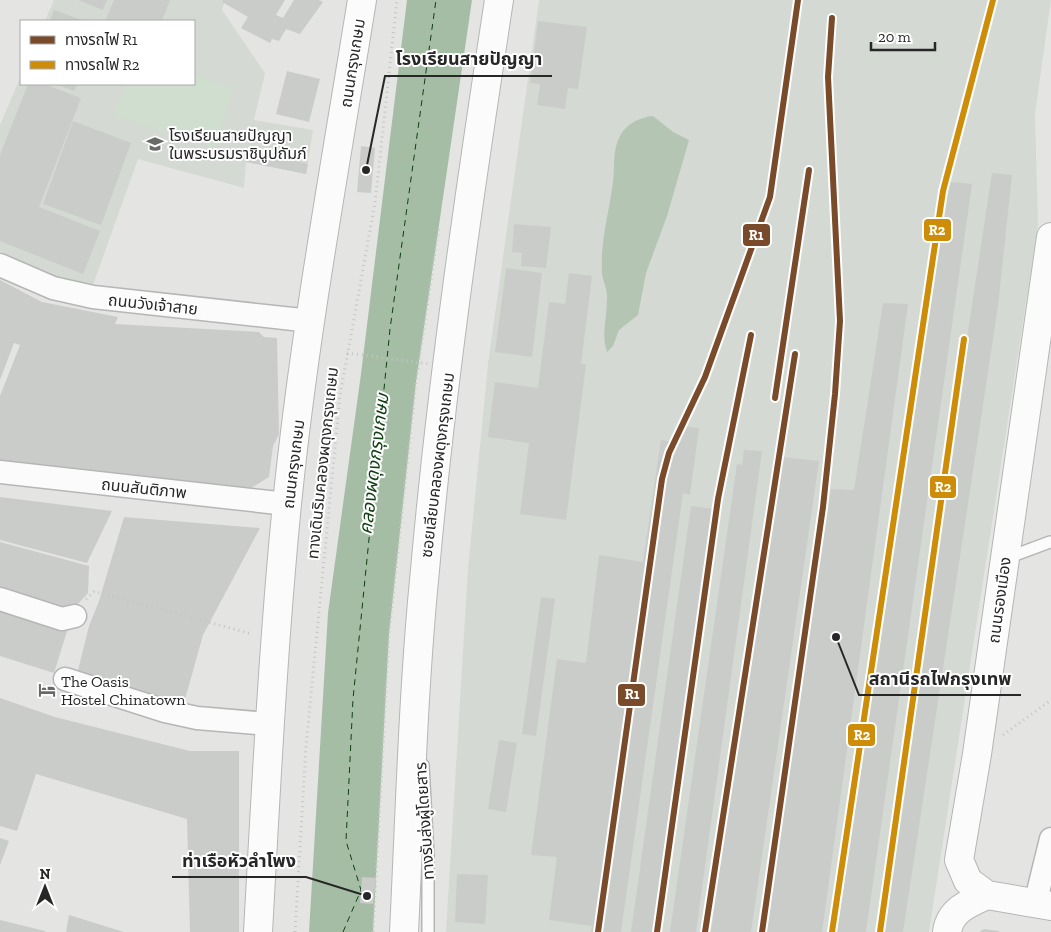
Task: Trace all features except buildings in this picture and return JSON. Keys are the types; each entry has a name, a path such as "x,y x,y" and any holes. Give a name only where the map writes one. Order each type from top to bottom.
{"street":[{"name":"ซอยเลียบคลองผดุงกรุงเกษม","path":"412,921 413,729 425,569 448,370 499,0"},
{"name":"ถนนกรุงเกษม","path":"258,932 269,724 287,504 311,321 360,1"},
{"name":"ถนนรองเมือง","path":"987,895 968,881 959,860 977,754 1051,237"},
{"name":"ถนนวังเจ้าสาย","path":"0,265 53,288 93,297 311,321"},
{"name":"ถนนสันติภาพ","path":"0,472 287,504"},
{"path":"0,599 62,619 75,616"},
{"path":"65,679 173,713 213,720 269,724"},
{"path":"947,932 948,924 962,906 987,895 1043,905 1051,839"}],"lane":[{"path":"1005,558 1050,542"},
{"path":"412,921 428,932"}],"path":[{"name":"ทางเดินริมคลองผดุงกรุงเกษม","path":"295,932 307,736 340,396 375,202 397,0"},
{"path":"348,353 430,364"},
{"path":"75,616 90,594 100,593 276,640"},
{"path":"977,754 1051,700"}],"shaded area":[{"name":"โรงเรียนสายปัญญา ในพระบรมราชินูปถัมภ์","path":"54,0 225,0 222,10 265,73 254,120 313,130 306,174 246,162 244,188 138,159 93,285 63,285 0,251 0,125 20,78 20,85 195,85 195,20 45,20"},
{"path":"539,0 1051,0 1035,114 1038,225 929,932 446,932 468,569 488,364"},
{"path":"195,75 232,88 216,148 114,116 125,85 195,85"},
{"path":"653,116 673,132 689,140 667,216 646,273 638,315 619,330 613,346 607,352 604,332 607,296 602,273 602,261 613,182 615,152 618,140 627,127 639,119"}],"water":[{"name":"คลองผดุงกรุงเกษม","path":"407,0 472,0 416,382 389,634 373,932 309,932 328,613 361,374"}],"ferry route":[{"path":"343,932 361,890 346,841 353,699 390,329 436,0"}],"rail line":[{"name":"R1","path":"598,932 662,479 669,453 705,377 770,197 798,0"},
{"name":"R2","path":"832,932 943,191 993,0"},
{"name":"R1","path":"762,932 823,507 835,394 840,321 828,77 832,18"},
{"name":"R1","path":"775,398 809,170"},
{"name":"R1","path":"657,932 718,499 751,335"},
{"name":"R2","path":"880,932 964,339"},
{"name":"R1","path":"705,932 795,354"}],"place":[{"name":"โรงเรียนสายปัญญา ในพระบรมราชินูปถัมภ์","path":"155,144"},
{"name":"โรงเรียนสายปัญญา","path":"366,170"},
{"name":"สถานีรถไฟกรุงเทพ","path":"836,637"},
{"name":"The Oasis Hostel Chinatown","path":"47,690"},
{"name":"ท่าเรือหัวลำโพง","path":"367,896"}]}
